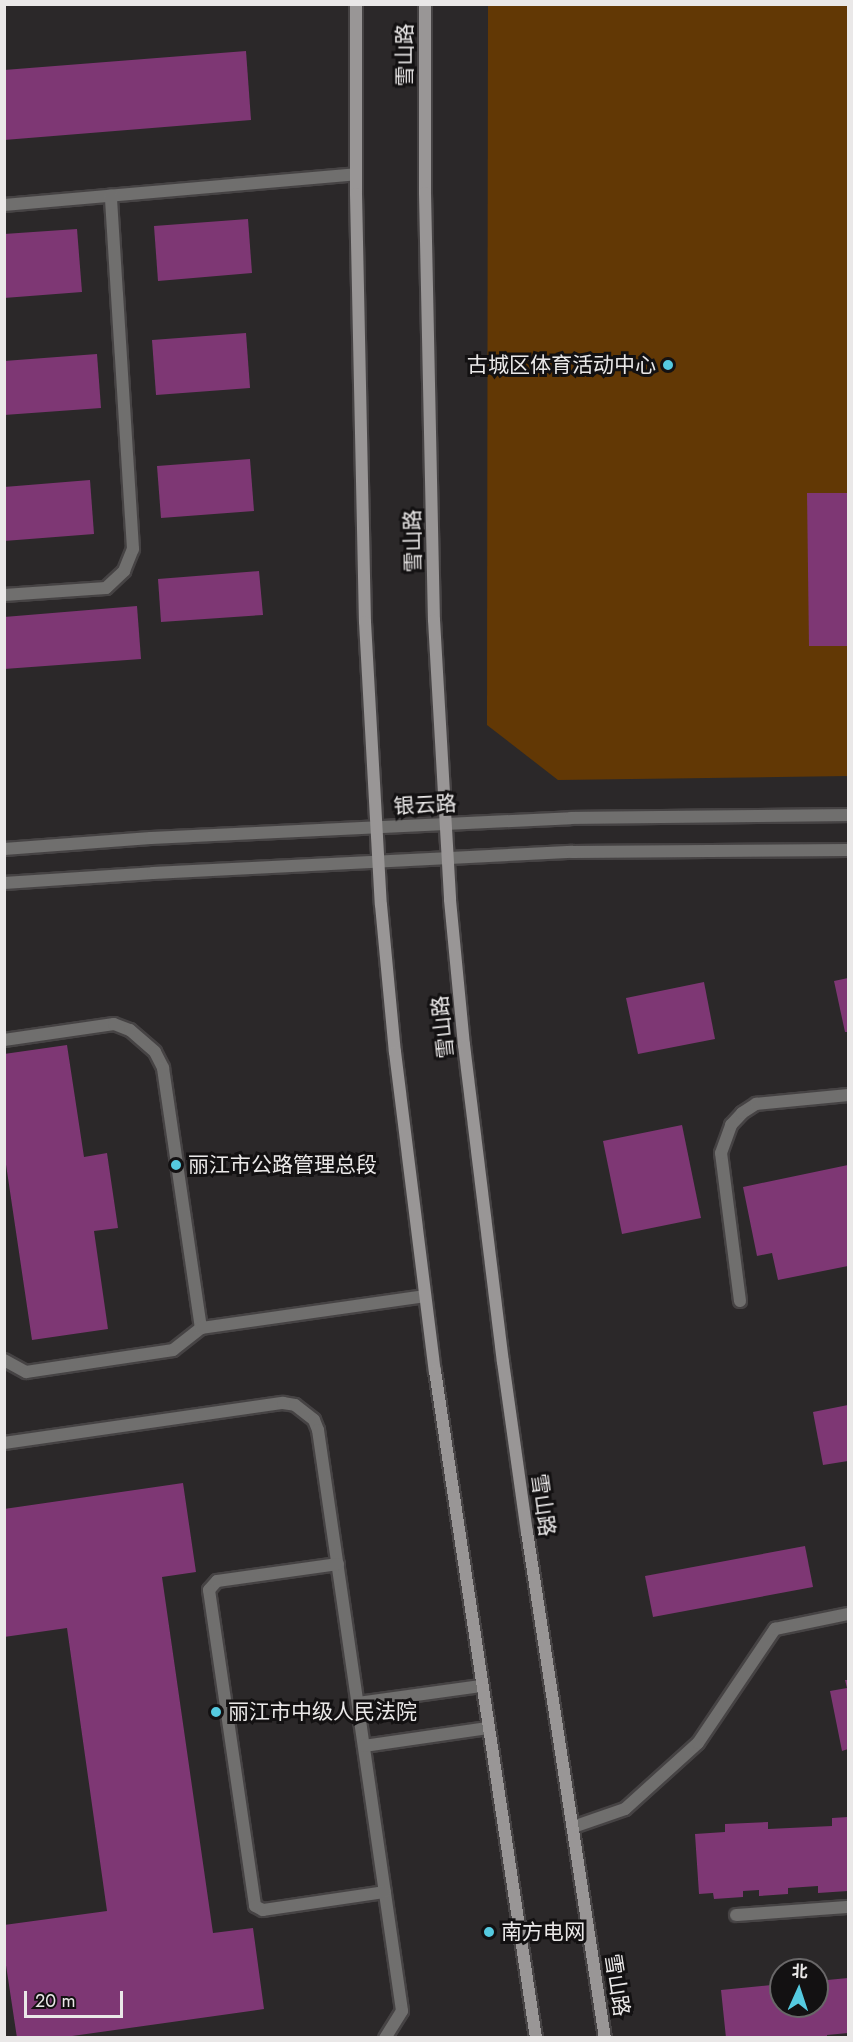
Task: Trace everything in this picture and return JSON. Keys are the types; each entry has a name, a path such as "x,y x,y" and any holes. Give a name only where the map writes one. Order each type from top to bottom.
{"main road":[{"path":"356,4 356,174 365,622 378,862 395,1053 425,1296 481,1686 536,2037"},
{"name":"雪山路","path":"425,4 425,205 433,596 447,858 464,1045 500,1339 527,1532 605,2037"}],"street":[{"path":"4,205 356,174"},
{"path":"4,595 106,588 124,571 133,549 111,195"},
{"name":"银云路","path":"4,849 571,818 849,815"},
{"path":"4,883 572,852 849,850"},
{"path":"4,1040 114,1024 143,1040 155,1053 163,1068 201,1328"},
{"path":"740,1301 721,1153 731,1125 742,1113 756,1104 849,1095"},
{"path":"4,1360 26,1372 173,1350 201,1328 425,1296"},
{"path":"4,1443 283,1403 295,1405 314,1419 318,1430 338,1564 402,2011 385,2037"},
{"path":"338,1564 217,1581 209,1590 255,1906 263,1910 385,1892"},
{"path":"573,1827 625,1809 698,1743 775,1629 849,1614"},
{"path":"358,1703 481,1686"},
{"path":"364,1746 488,1728"},
{"path":"736,1915 849,1907"}],"shaded area":[{"name":"古城区体育活动中心","path":"488,5 848,5 848,776 558,780 487,725"}],"building":[{"path":"246,51 251,120 4,140 4,70"},
{"path":"248,219 252,273 158,281 154,226"},
{"path":"77,229 82,292 4,298 4,234"},
{"path":"246,333 250,388 156,395 152,340"},
{"path":"97,354 101,408 4,415 4,361"},
{"path":"250,459 254,511 161,518 157,466"},
{"path":"90,480 94,534 4,541 4,487"},
{"path":"807,493 848,493 848,646 809,646"},
{"path":"259,571 263,615 161,622 158,579"},
{"path":"137,606 141,659 4,669 4,617"},
{"path":"848,978 848,1032 845,1032 834,981"},
{"path":"704,982 715,1039 638,1054 626,998"},
{"path":"67,1045 84,1157 107,1153 118,1228 94,1231 108,1329 32,1340 4,1151 4,1054"},
{"path":"682,1125 701,1218 622,1234 603,1141"},
{"path":"848,1165 848,1266 778,1280 772,1253 757,1256 743,1187"},
{"path":"848,1405 848,1461 823,1465 813,1412"},
{"path":"183,1483 196,1572 162,1577 213,1933 253,1928 264,2009 58,2038 17,2038 4,1952 4,1925 107,1911 67,1628 4,1637 4,1509"},
{"path":"805,1546 813,1587 653,1617 645,1576"},
{"path":"845,1680 848,1680 848,1749 842,1751 830,1691 847,1688"},
{"path":"848,1817 848,1891 818,1893 818,1886 788,1888 788,1894 759,1896 759,1890 743,1891 743,1897 714,1899 713,1893 699,1894 695,1834 725,1832 725,1824 768,1822 768,1829 832,1826 832,1818"},
{"path":"848,1978 848,2033 827,2035 827,2038 726,2038 721,1990 769,1985 769,2018 829,2018 829,1980"}],"place":[{"name":"古城区体育活动中心","path":"668,365"},
{"name":"丽江市公路管理总段","path":"176,1165"},
{"name":"丽江市中级人民法院","path":"216,1712"},
{"name":"南方电网","path":"489,1932"}]}
